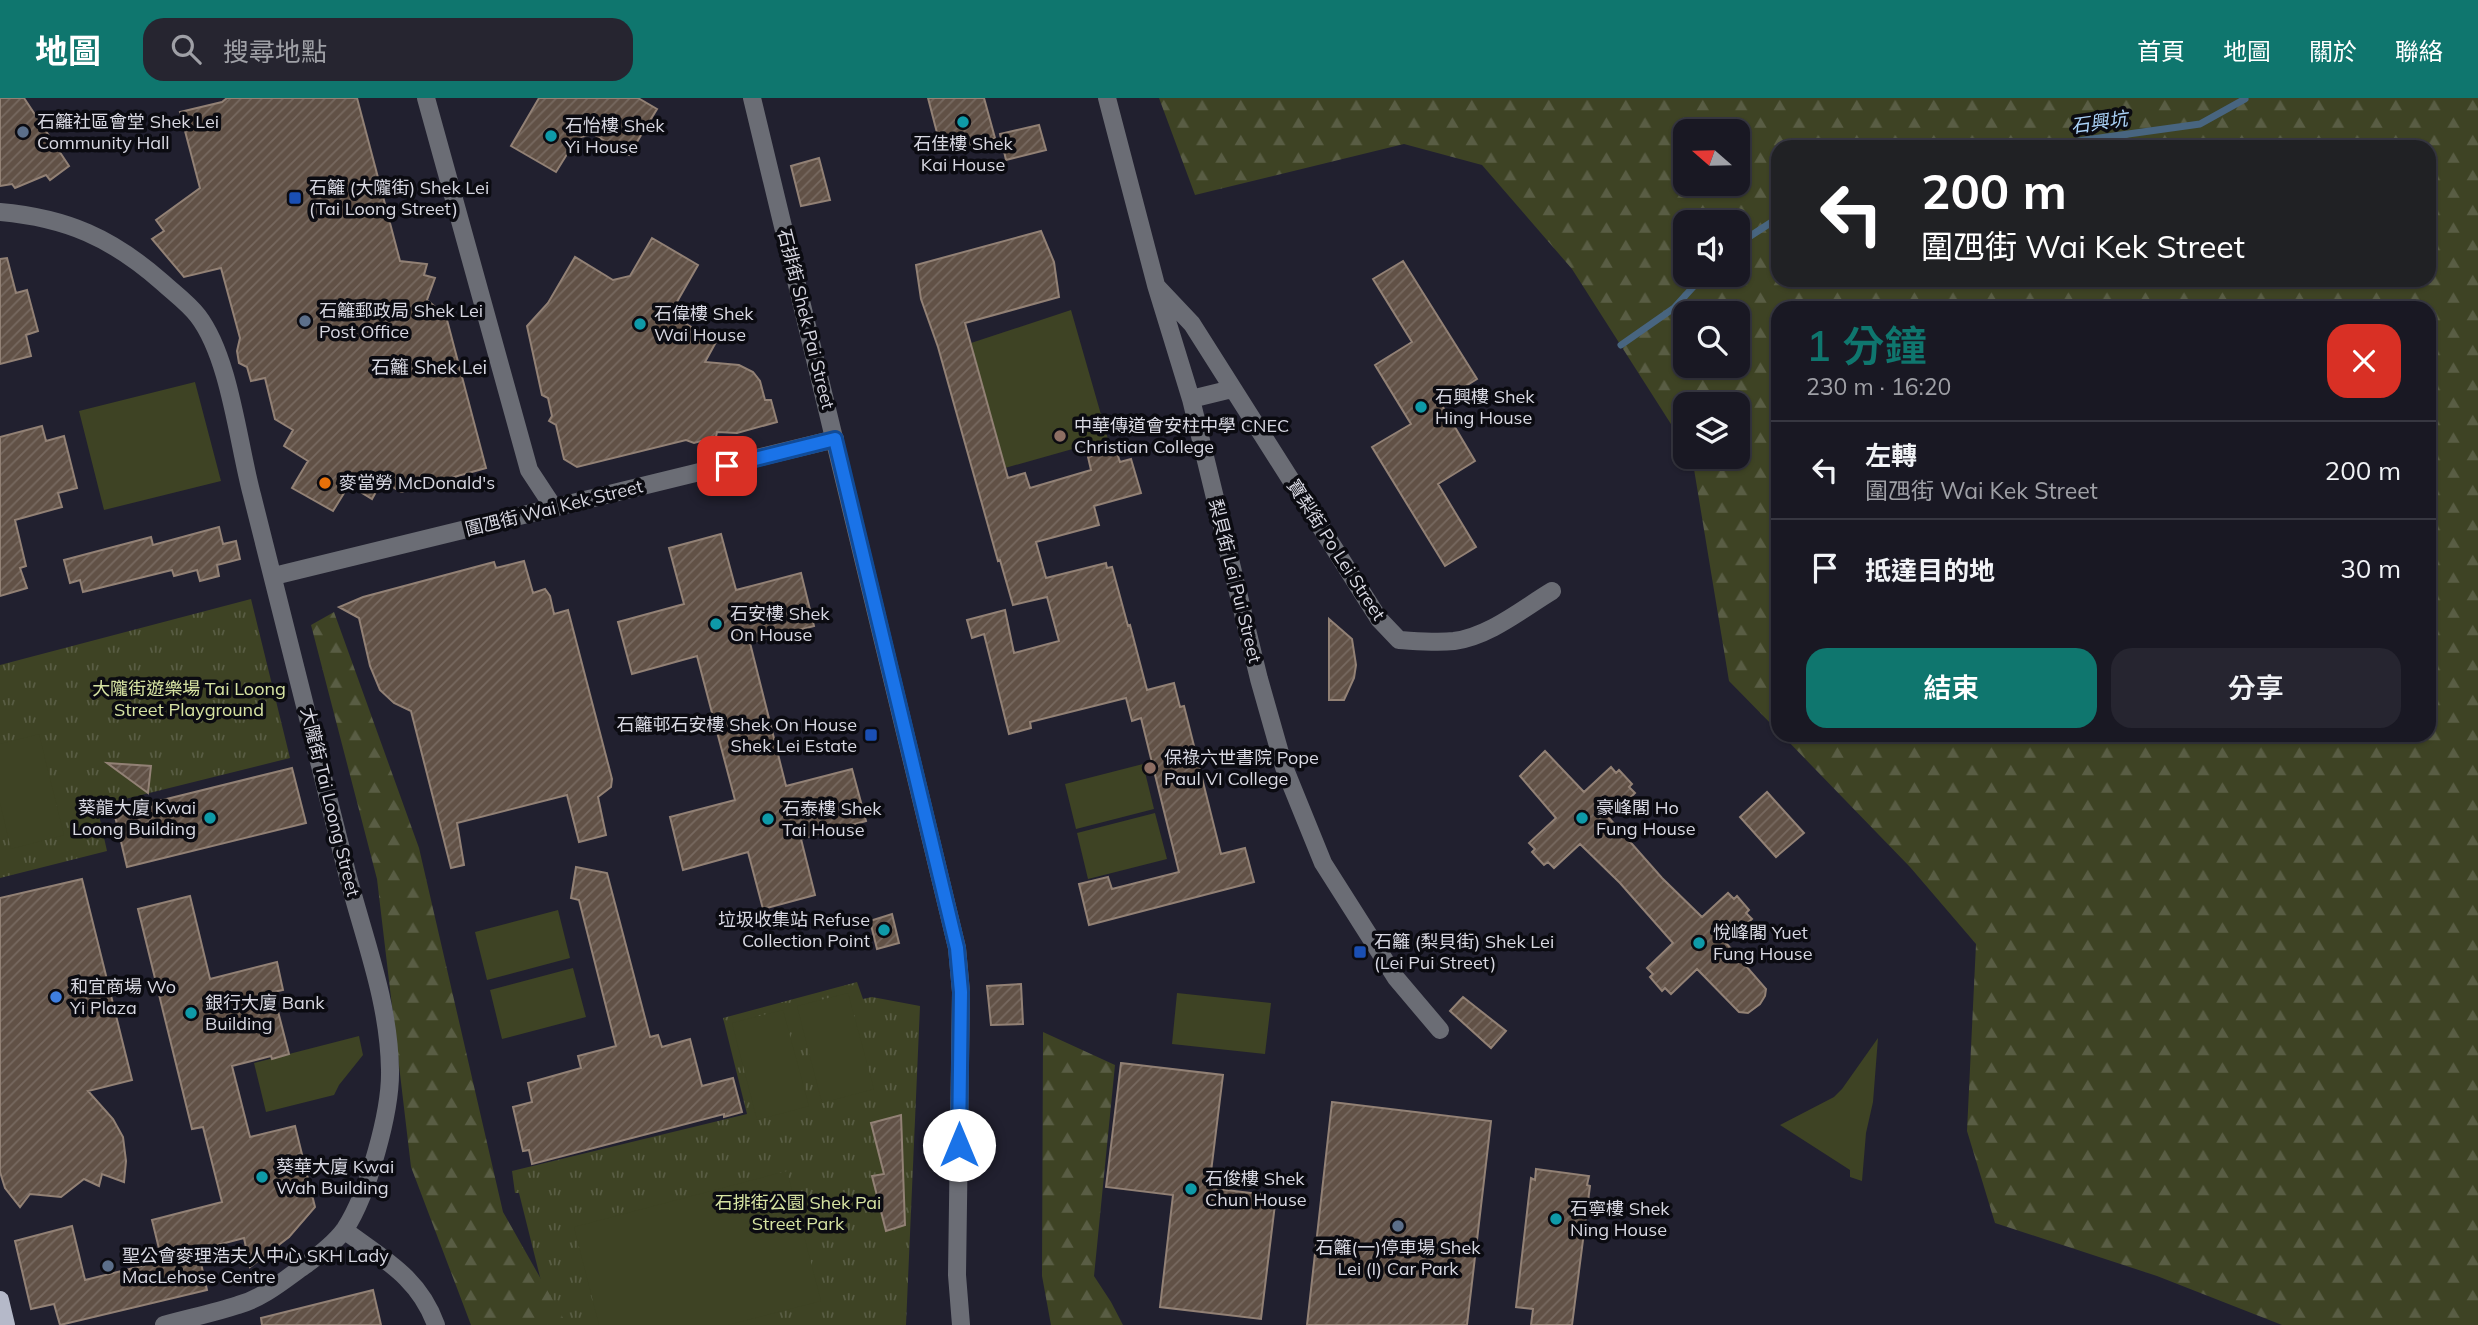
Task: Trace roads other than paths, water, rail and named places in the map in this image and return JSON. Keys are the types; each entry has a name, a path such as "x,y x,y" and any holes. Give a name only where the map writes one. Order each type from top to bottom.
{"main road":[{"path":"0,1300 6,1325"}],"street":[{"path":"426,98 529,470 554,508"},
{"name":"石排街 Shek Pai Street","path":"752,98 957,948 961,992 957,1275 961,1325"},
{"name":"梨貝街 Lei Pui Street","path":"1107,98 1156,285 1191,399 1283,767 1323,863 1396,978 1440,1030"},
{"name":"大隴街 Tai Loong Street","path":"0,212 73,225 122,249 199,317 212,342 228,389 251,491 352,891 377,972 388,1026 390,1084 387,1110 373,1161 344,1230 323,1252 268,1292 240,1305 164,1325"},
{"name":"寶梨街 Po Lei Street","path":"1156,285 1192,324 1378,619 1399,640 1456,641 1486,631 1552,591"},
{"path":"1191,399 1232,389"},
{"name":"圍乪街 Wai Kek Street","path":"274,576 835,439"},
{"path":"344,1230 412,1281 426,1300 436,1325"}],"waterway":[{"name":"石興坑","path":"2085,140 2200,124 2245,99"},
{"name":"石興坑","path":"1750,236 1771,223"},
{"name":"石興坑","path":"1621,345 1674,308 1693,287"}],"place":[{"name":"石佳樓 Shek Kai House","path":"963,122"},
{"name":"石籬社區會堂 Shek Lei Community Hall","path":"23,132"},
{"name":"石怡樓 Shek Yi House","path":"551,136"},
{"name":"石籬 (大隴街) Shek Lei (Tai Loong Street)","path":"295,198"},
{"name":"石籬郵政局 Shek Lei Post Office","path":"305,321"},
{"name":"石偉樓 Shek Wai House","path":"640,324"},
{"name":"石興樓 Shek Hing House","path":"1421,407"},
{"name":"中華傳道會安柱中學 CNEC Christian College","path":"1060,436"},
{"name":"麥當勞 McDonald's","path":"325,483"},
{"name":"石安樓 Shek On House","path":"716,624"},
{"name":"石籬邨石安樓 Shek On House Shek Lei Estate","path":"871,735"},
{"name":"保祿六世書院 Pope Paul VI College","path":"1150,768"},
{"name":"葵龍大廈 Kwai Loong Building","path":"210,818"},
{"name":"豪峰閣 Ho Fung House","path":"1582,818"},
{"name":"石泰樓 Shek Tai House","path":"768,819"},
{"name":"垃圾收集站 Refuse Collection Point","path":"884,930"},
{"name":"悅峰閣 Yuet Fung House","path":"1699,943"},
{"name":"石籬 (梨貝街) Shek Lei (Lei Pui Street)","path":"1360,952"},
{"name":"和宜商場 Wo Yi Plaza","path":"56,997"},
{"name":"銀行大廈 Bank Building","path":"191,1013"},
{"name":"葵華大廈 Kwai Wah Building","path":"262,1177"},
{"name":"石俊樓 Shek Chun House","path":"1191,1189"},
{"name":"石寧樓 Shek Ning House","path":"1556,1219"},
{"name":"石籬(一)停車場 Shek Lei (I) Car Park","path":"1398,1226"},
{"name":"聖公會麥理浩夫人中心 SKH Lady MacLehose Centre","path":"108,1266"}],"district":[{"name":"石籬 Shek Lei","path":"429,367"}],"park label":[{"name":"大隴街遊樂場 Tai Loong Street Playground","path":"189,699"},
{"name":"石排街公園 Shek Pai Street Park","path":"798,1213"}]}
